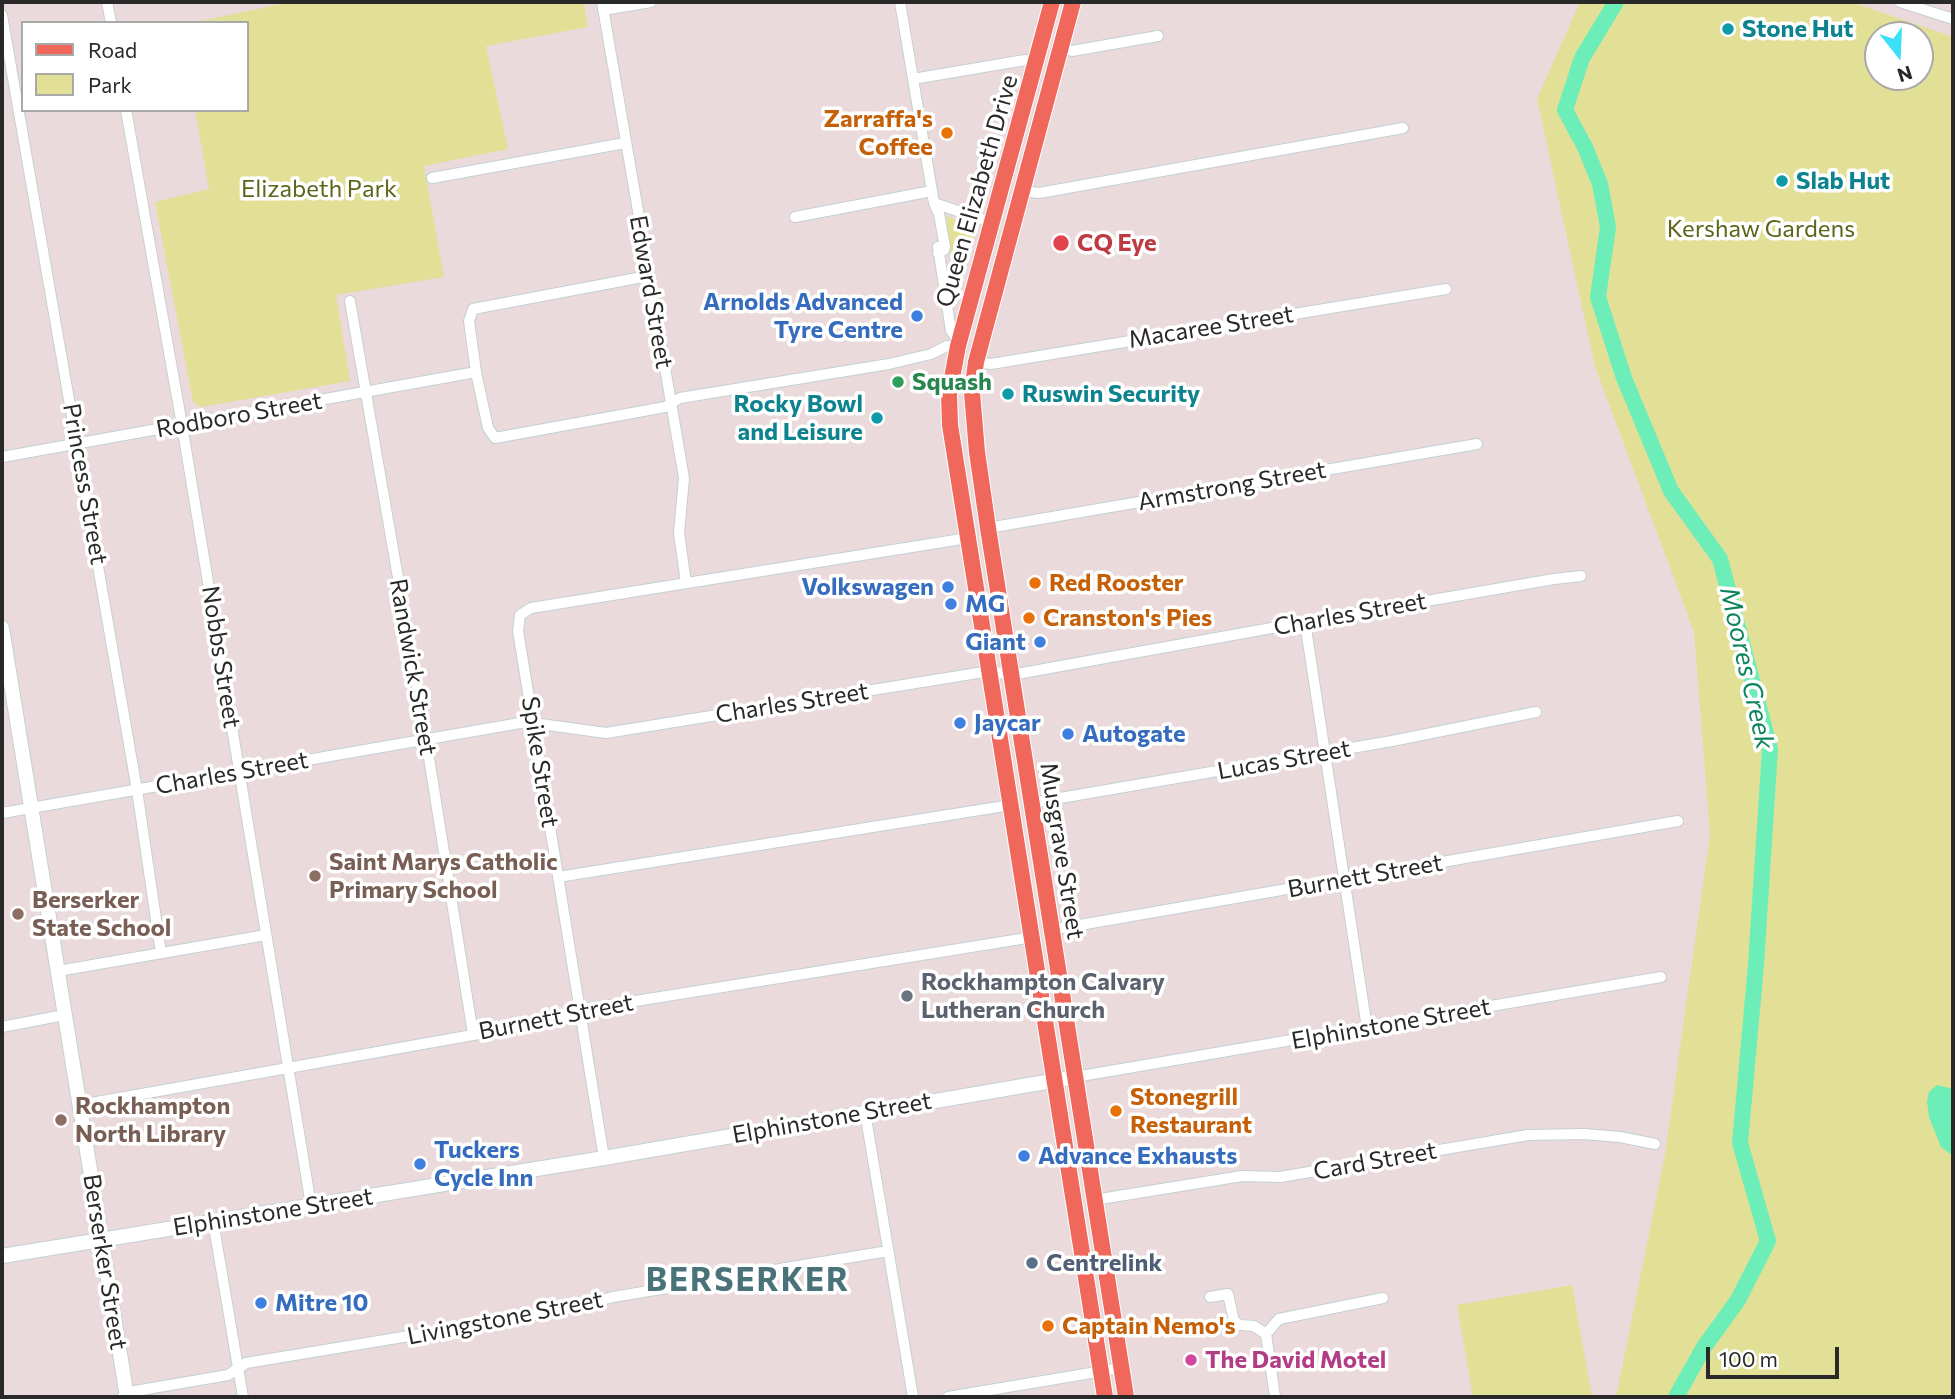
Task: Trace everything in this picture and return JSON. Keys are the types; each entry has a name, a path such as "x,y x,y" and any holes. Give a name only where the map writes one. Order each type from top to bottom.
{"main road":[{"name":"Queen Elizabeth Drive","path":"949,394 958,343 1052,2"},
{"name":"Queen Elizabeth Drive","path":"972,393 976,362 1073,2"},
{"name":"Musgrave Street","path":"972,393 988,528 1126,1397"},
{"name":"Musgrave Street","path":"949,394 950,425 1105,1397"}],"street":[{"path":"107,2 111,21"},
{"path":"603,6 652,2"},
{"path":"648,276 473,309 469,321 476,372 488,428 495,438 665,408 680,398 889,363 931,354 958,343 951,331 932,214 933,197 900,2"},
{"path":"1900,2 1953,19"},
{"name":"Edward Street","path":"603,6 684,478 679,533 686,583"},
{"name":"Princess Street","path":"2,16 137,790 161,953"},
{"path":"1060,48 1072,51 1158,36"},
{"path":"913,79 1025,60 1036,62"},
{"name":"Nobbs Street","path":"126,112 182,425 310,1205"},
{"path":"1022,191 1039,193 1404,128"},
{"path":"432,178 625,143"},
{"path":"795,217 933,197 990,222"},
{"name":"Macaree Street","path":"976,362 991,364 1447,289"},
{"name":"Randwick Street","path":"350,302 426,739 472,1034"},
{"name":"Rodboro Street","path":"2,457 476,372"},
{"name":"Armstrong Street","path":"988,528 1477,444"},
{"path":"686,583 968,538"},
{"name":"Charles Street","path":"2,813 526,722 606,733 989,671 1011,675 1581,576"},
{"name":"Spike Street","path":"604,1158 519,631 520,615 531,608 686,583"},
{"path":"1305,622 1367,1028"},
{"name":"Berserker Street","path":"2,628 125,1396"},
{"name":"Lucas Street","path":"1031,803 1326,752 1536,712"},
{"path":"558,877 1012,805"},
{"name":"Burnett Street","path":"1051,930 1678,821"},
{"path":"58,971 266,935"},
{"name":"Burnett Street","path":"80,1105 574,1017 586,1009 1033,937"},
{"name":"Elphinstone Street","path":"2,1256 604,1158 1661,977"},
{"path":"2,1027 64,1015"},
{"path":"865,1112 913,1397"},
{"name":"Card Street","path":"1094,1200 1242,1176 1280,1177 1528,1135 1584,1134 1656,1144"},
{"path":"213,1221 243,1397"},
{"name":"Livingstone Street","path":"125,1396 160,1386 228,1375 246,1363 554,1312 613,1297 888,1251"},
{"path":"1210,1297 1228,1294 1234,1321 1240,1325 1254,1326 1266,1334 1275,1397"},
{"path":"1266,1334 1279,1319 1383,1298"},
{"path":"947,1397 1121,1368"}],"green space":[{"name":"Elizabeth Park","path":"290,2 584,2 588,27 486,46 508,149 424,166 444,277 336,295 350,381 201,407 193,402 155,202 209,189 195,112 248,112 248,21 200,21"},
{"name":"Kershaw Gardens","path":"1580,2 1852,2 1907,21 1864,21 1864,91 1934,91 1934,30 1953,37 1953,1397 1616,1397 1665,1154 1710,835 1694,632 1595,367 1537,99"},
{"path":"946,216 974,226 971,248 956,300"},
{"path":"1572,1285 1592,1397 1473,1397 1457,1305"}],"shaded area":[{"path":"1937,1085 1953,1089 1953,1156 1941,1147 1929,1117 1929,1092"}],"waterway":[{"name":"Moores Creek","path":"1616,2 1582,58 1565,110 1585,147 1600,184 1608,227 1598,297 1624,378 1671,491 1720,559 1770,749 1756,965 1740,1143 1768,1241 1738,1300 1704,1347 1676,1397"}],"place":[{"name":"Stone Hut","path":"1728,29"},
{"name":"Zarraffa's Coffee","path":"947,133"},
{"name":"Slab Hut","path":"1782,181"},
{"name":"CQ Eye","path":"1061,243"},
{"name":"Arnolds Advanced Tyre Centre","path":"917,316"},
{"name":"Squash","path":"898,382"},
{"name":"Ruswin Security","path":"1008,394"},
{"name":"Rocky Bowl and Leisure","path":"877,418"},
{"name":"Red Rooster","path":"1035,583"},
{"name":"Volkswagen","path":"948,587"},
{"name":"MG","path":"951,604"},
{"name":"Cranston's Pies","path":"1029,618"},
{"name":"Giant","path":"1040,642"},
{"name":"Jaycar","path":"960,723"},
{"name":"Autogate","path":"1068,734"},
{"name":"Saint Marys Catholic Primary School","path":"315,876"},
{"name":"Berserker State School","path":"18,914"},
{"name":"Rockhampton Calvary Lutheran Church","path":"907,996"},
{"name":"Stonegrill Restaurant","path":"1116,1111"},
{"name":"Rockhampton North Library","path":"61,1120"},
{"name":"Advance Exhausts","path":"1024,1156"},
{"name":"Tuckers Cycle Inn","path":"420,1164"},
{"name":"Centrelink","path":"1032,1263"},
{"name":"Mitre 10","path":"261,1303"},
{"name":"Captain Nemo's","path":"1048,1326"},
{"name":"The David Motel","path":"1191,1360"}],"district":[{"name":"BERSERKER","path":"748,1280"}]}
